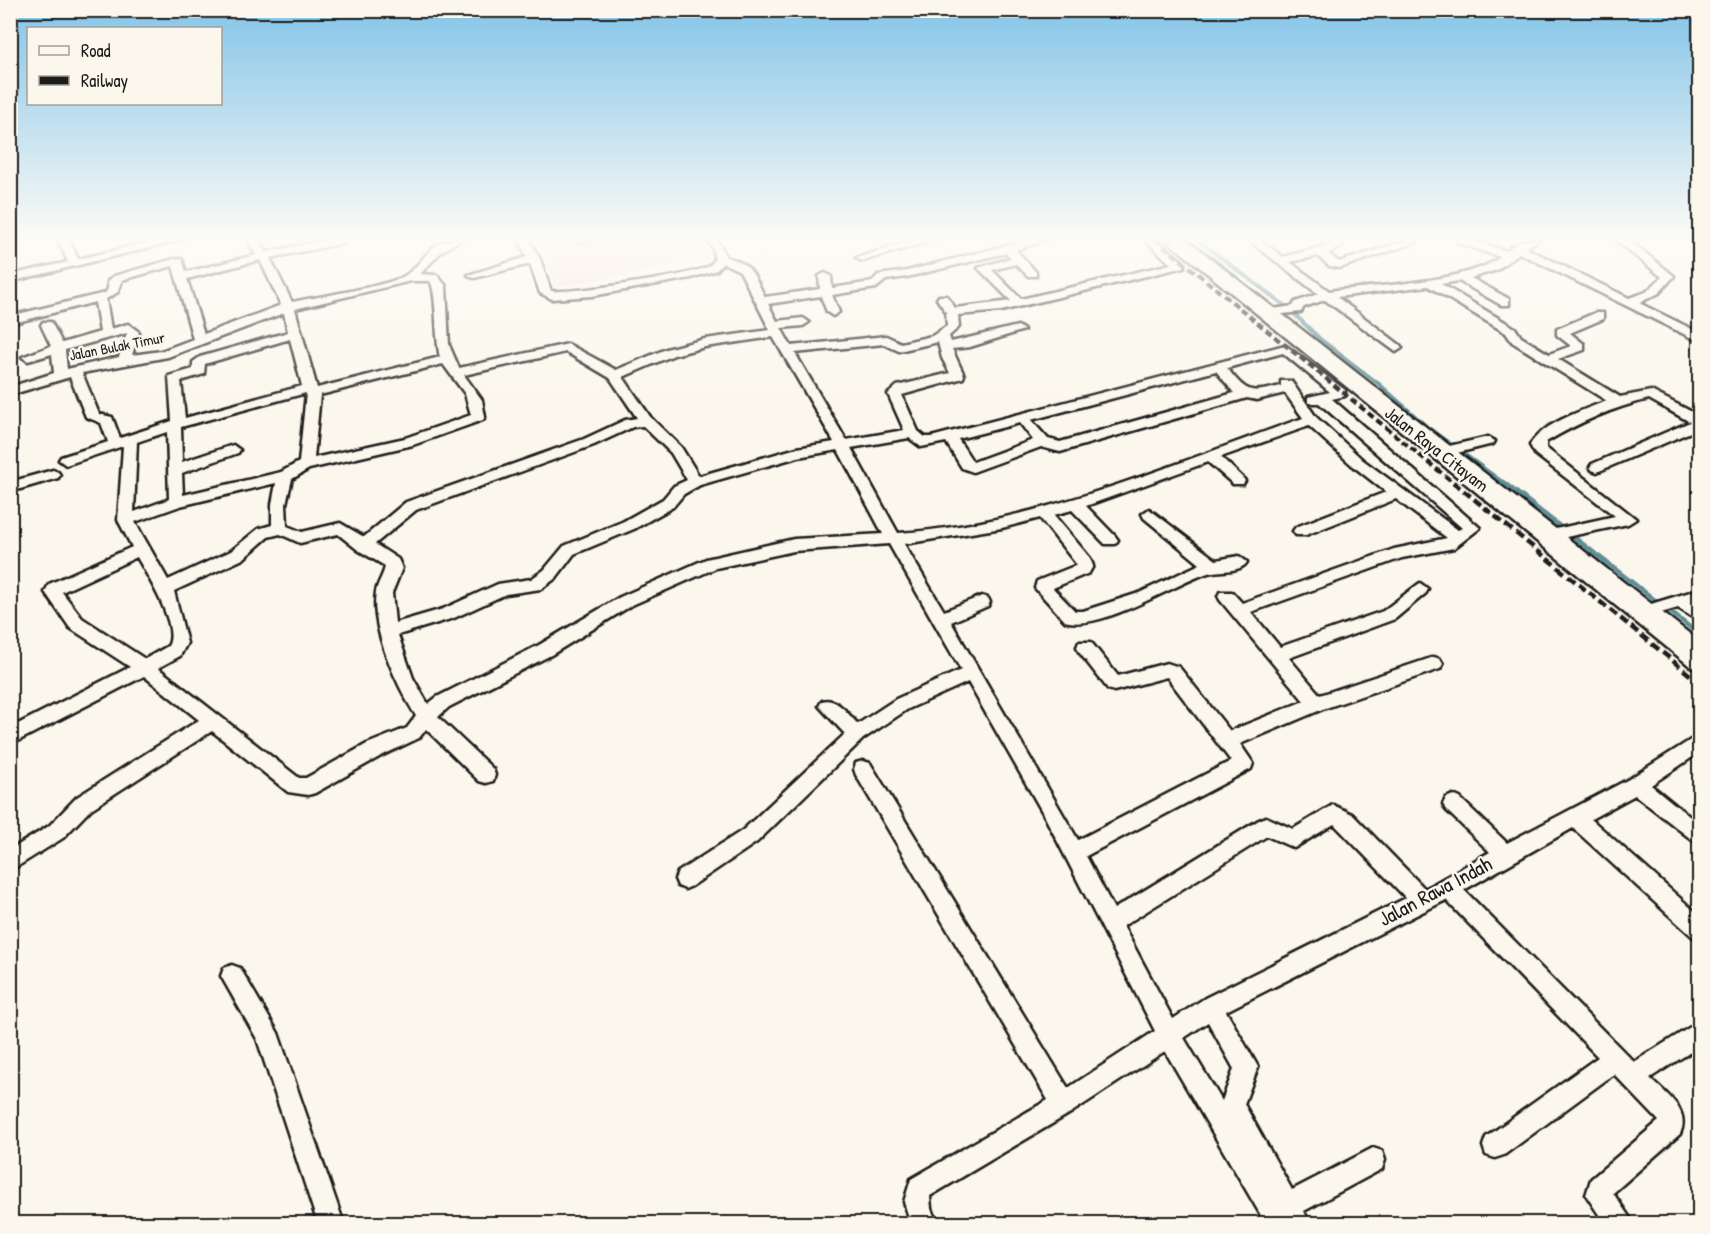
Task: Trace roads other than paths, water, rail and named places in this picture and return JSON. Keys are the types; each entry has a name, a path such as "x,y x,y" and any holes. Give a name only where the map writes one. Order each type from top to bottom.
{"main road":[{"name":"Jalan Raya Citayam","path":"1252,297 1452,449 1551,535 1664,607 1700,658"}],"street":[{"path":"186,297 200,342"},
{"path":"284,297 312,390 308,455 304,465"},
{"name":"Jalan Bulak Timur","path":"10,391 68,372 164,354 288,307 331,297"},
{"path":"126,520 177,502 285,476 304,465 408,442 478,417 476,402 467,384 447,359 439,297"},
{"path":"759,297 775,329 887,522 893,538 1074,852 1170,1037 1288,1218"},
{"path":"761,301 797,297"},
{"path":"827,297 833,312"},
{"path":"1013,297 1019,303"},
{"path":"951,312 1019,303 1046,297"},
{"path":"1274,313 1297,309 1299,305 1323,297"},
{"path":"1329,297 1396,348"},
{"path":"1453,297 1510,331 1516,339 1618,402"},
{"path":"1495,297 1505,302"},
{"path":"1615,297 1700,338"},
{"path":"1626,302 1648,297"},
{"path":"10,320 100,298 106,333"},
{"path":"943,298 951,312 953,327 944,341 948,358 958,375 902,389 896,394 912,432 924,443 1285,349 1340,393 1298,403"},
{"path":"1549,358 1580,347 1561,332 1599,316"},
{"path":"615,375 670,352 803,322"},
{"path":"10,737 146,668 174,651 179,643 165,588 126,520 123,443 107,420 93,417 68,372 47,325"},
{"path":"28,357 106,333 132,329 124,361"},
{"path":"789,350 886,340 899,347 944,341 966,344 1018,330"},
{"path":"177,502 174,485 176,424 174,379 199,370 200,362 204,360 295,334"},
{"path":"456,373 568,348 615,375 646,421 676,450 695,482"},
{"path":"66,460 176,424 447,359"},
{"path":"1219,367 1243,393"},
{"path":"1023,418 1042,442 1051,447 1060,447 1206,407 1243,393 1257,396 1287,386 1311,420 1358,463 1457,538"},
{"path":"1551,535 1628,519 1540,451 1537,445 1540,439 1582,415 1618,402 1652,395 1699,422"},
{"path":"1239,610 1400,553 1449,544 1472,526 1322,398"},
{"path":"141,549 55,588 53,592 76,623 146,668 295,786 308,787 355,760 413,733 425,717 443,702 545,650 626,601 712,563 794,545 949,533 1044,512 1075,504 1210,456 1248,440 1311,420"},
{"path":"363,546 411,506 578,446 630,423 646,421"},
{"path":"1597,466 1699,422"},
{"path":"389,631 448,614 504,588 535,585 550,574 569,550 639,519 671,501 679,490 695,482 782,457 912,432"},
{"path":"950,437 967,465 973,467 1042,442"},
{"path":"1452,449 1488,441"},
{"path":"174,470 233,450"},
{"path":"1210,456 1238,481"},
{"path":"10,487 53,475"},
{"path":"280,530 279,504 285,476"},
{"path":"1301,531 1397,493"},
{"path":"1075,504 1110,540"},
{"path":"1044,512 1084,562 1083,569 1043,585 1042,588 1071,617 1083,617 1145,597 1213,566 1239,562"},
{"path":"1149,514 1213,566"},
{"path":"165,588 237,555 263,533 280,530 291,532 300,538 340,528 363,546 394,565 381,598 409,693 425,717 486,775"},
{"path":"1277,655 1389,615 1420,589"},
{"path":"1664,607 1700,595"},
{"path":"1226,596 1317,704"},
{"path":"941,619 982,602"},
{"path":"1664,607 1700,616"},
{"path":"1074,852 1244,763 1229,740 1170,670 1114,684 1085,647"},
{"path":"1229,740 1317,704 1434,664"},
{"path":"685,879 750,836 857,734 902,704 970,673"},
{"path":"828,706 857,734"},
{"path":"10,862 56,832 84,803 214,720"},
{"name":"Jalan Rawa Indah","path":"925,1224 916,1208 916,1197 920,1188 1065,1104 1170,1037 1213,1006 1421,899 1448,888 1505,854 1635,785 1700,742"},
{"path":"862,769 1065,1104"},
{"path":"1635,785 1700,837"},
{"path":"1453,804 1505,854"},
{"path":"1110,923 1266,826 1294,839 1333,814 1340,815 1421,899"},
{"path":"1576,818 1698,926"},
{"path":"1448,888 1616,1058 1673,1121 1672,1126 1600,1188 1599,1195 1602,1201 1621,1224"},
{"path":"232,976 267,1033 331,1224"},
{"path":"1213,1006 1223,1030 1246,1067 1232,1105 1288,1218"},
{"path":"1633,1076 1700,1032"},
{"path":"1495,1146 1616,1058"},
{"path":"1288,1218 1373,1160"}],"waterway":[{"path":"1273,297 1320,339 1379,384 1427,427 1505,484"},
{"path":"1503,482 1700,635"}],"railway":[{"path":"1226,297 1455,484"},
{"path":"1453,482 1700,683"}]}
